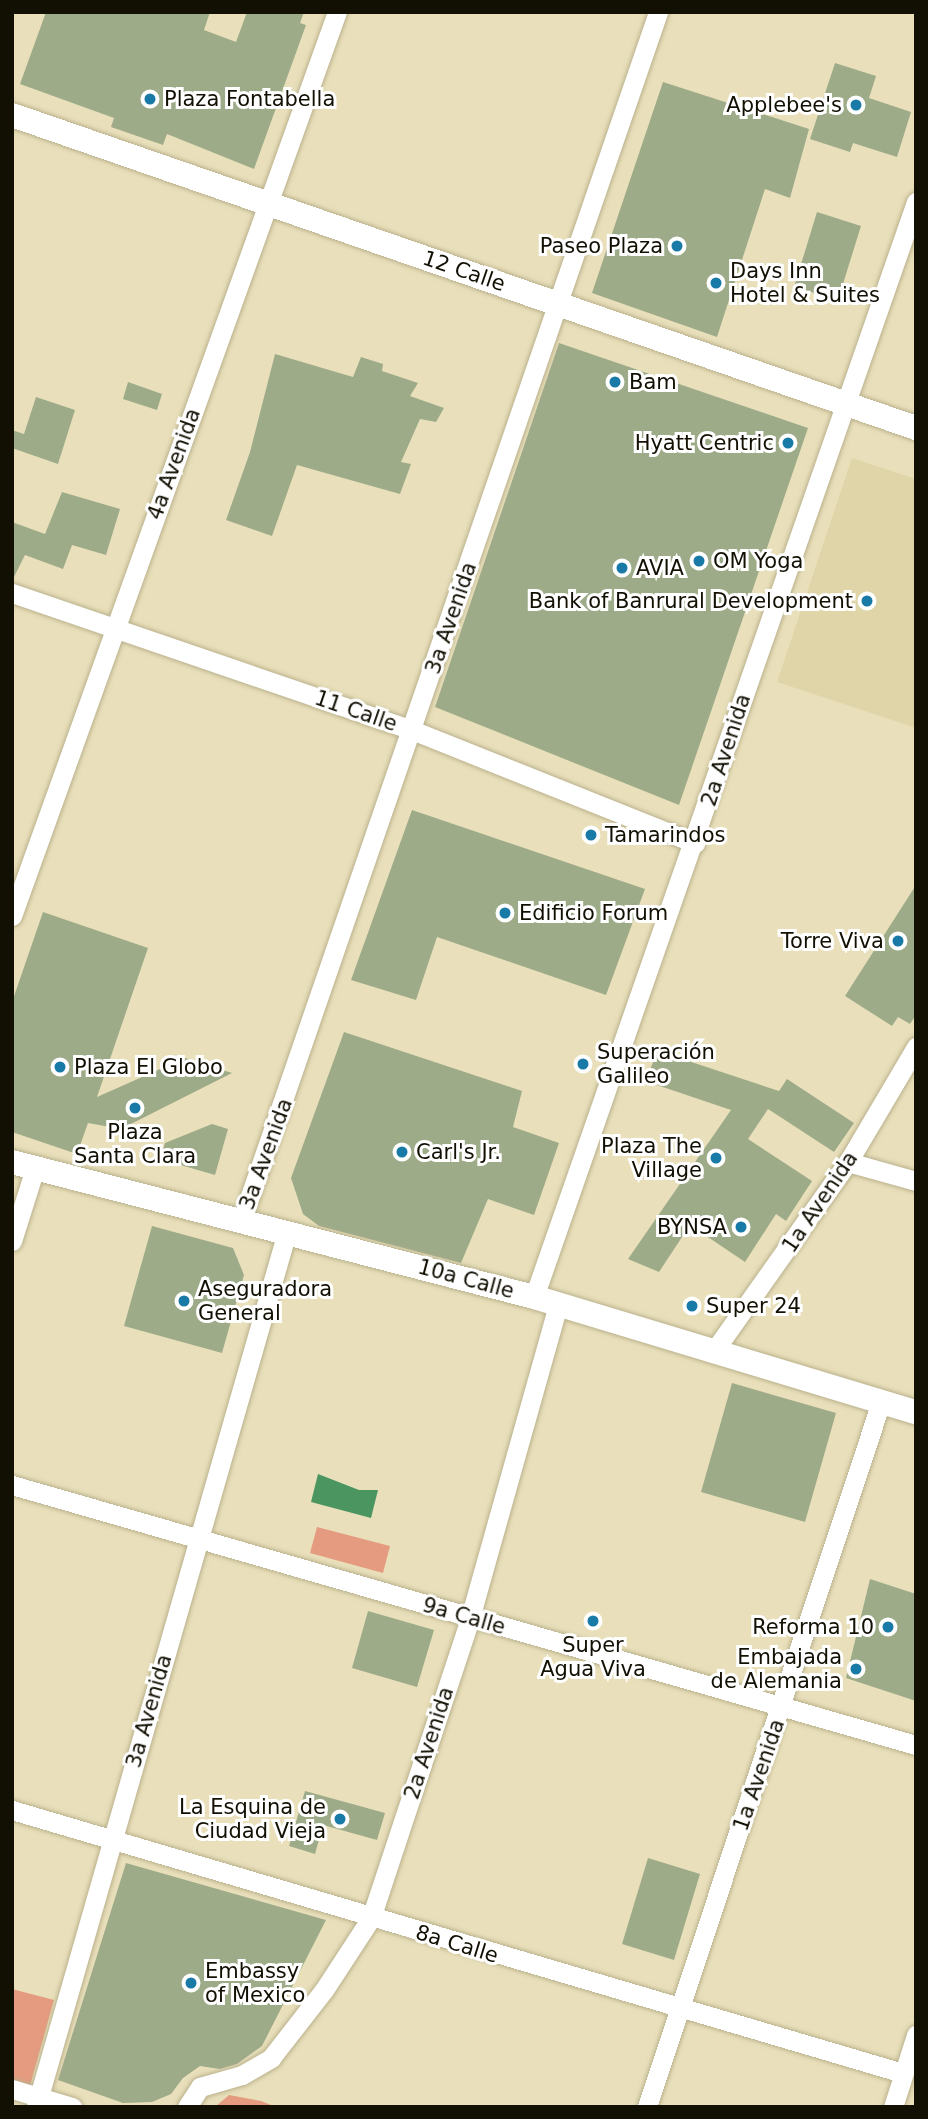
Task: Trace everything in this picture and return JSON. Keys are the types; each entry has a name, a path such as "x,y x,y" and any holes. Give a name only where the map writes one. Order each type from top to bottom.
{"main road":[{"name":"12 Calle","path":"12,115 916,428"},
{"name":"10a Calle","path":"24,1165 534,1297 916,1412"}],"street":[{"name":"4a Avenida","path":"12,916 113,628 270,204 337,12"},
{"name":"3a Avenida","path":"240,1222 658,12"},
{"name":"2a Avenida","path":"534,1297 695,843 916,202"},
{"name":"11 Calle","path":"12,593 412,730 695,843"},
{"name":"1a Avenida","path":"714,1351 848,1162 916,1047"},
{"path":"848,1162 916,1181"},
{"path":"12,1241 24,1165"},
{"name":"3a Avenida","path":"37,2102 286,1234"},
{"name":"2a Avenida","path":"187,2107 200,2087 242,2075 271,2058 371,1918 470,1618 558,1304"},
{"name":"1a Avenida","path":"648,2107 677,2009 783,1706 881,1402"},
{"name":"9a Calle","path":"12,1485 198,1541 916,1745"},
{"name":"8a Calle","path":"12,1810 677,2009 903,2073"},
{"path":"893,2107 916,2035"},
{"path":"12,2089 37,2102 72,2107"}],"shaded area":[{"path":"852,458 916,479 916,728 777,682"},
{"path":"318,1474 359,1490 378,1490 371,1518 311,1502"},
{"path":"317,1527 390,1546 383,1573 310,1553"},
{"path":"12,1989 54,2000 30,2086 12,2081"},
{"path":"229,2095 261,2101 276,2107 215,2107"}],"building":[{"name":"Plaza Fontabella","path":"46,12 210,12 204,30 236,42 247,12 304,12 300,23 306,25 254,169 167,134 163,145 111,127 114,118 20,84"},
{"name":"Applebee's","path":"835,63 876,76 869,98 911,112 897,157 853,143 850,152 810,139"},
{"name":"Paseo Plaza","path":"663,82 809,129 790,198 765,189 717,337 592,293"},
{"path":"817,212 861,226 838,300 794,287"},
{"name":"AVIA","path":"559,343 808,428 679,805 435,707"},
{"path":"275,354 353,377 361,357 383,364 382,371 418,383 410,396 444,408 436,422 420,419 401,462 411,464 400,494 297,465 272,536 226,520 250,452"},
{"path":"128,382 162,394 157,410 123,399"},
{"path":"36,397 75,410 58,464 12,448 12,430 24,434"},
{"path":"62,492 120,509 106,555 72,545 63,569 25,555 12,581 12,522 45,534"},
{"name":"Edificio Forum","path":"412,810 645,889 606,995 437,937 416,1000 351,980"},
{"name":"Torre Viva","path":"916,885 916,1015 910,1024 898,1017 892,1026 845,996"},
{"name":"Plaza El Globo","path":"43,912 148,948 97,1097 185,1058 232,1073 121,1129 88,1123 77,1154 12,1132 12,1002"},
{"name":"Carl's Jr.","path":"344,1032 522,1091 513,1127 559,1143 534,1215 488,1199 461,1263 319,1226 303,1214 291,1178"},
{"path":"658,1051 779,1091 787,1079 854,1123 834,1152 768,1109 748,1139 812,1181 786,1221 776,1214 745,1262 690,1225 659,1272 628,1259 731,1110 645,1081"},
{"path":"212,1124 228,1129 215,1175 160,1159 165,1143"},
{"name":"Aseguradora General","path":"152,1226 233,1248 244,1275 222,1353 124,1326"},
{"path":"732,1383 836,1413 805,1522 701,1492"},
{"name":"Reforma 10","path":"870,1579 916,1594 916,1701 846,1678"},
{"path":"368,1611 434,1630 417,1687 352,1668"},
{"name":"La Esquina de Ciudad Vieja","path":"305,1791 385,1813 377,1840 323,1825 315,1854 289,1846"},
{"path":"648,1858 700,1874 674,1960 622,1944"},
{"name":"Embassy of Mexico","path":"126,1863 326,1920 262,2046 237,2064 220,2069 200,2066 183,2078 171,2094 152,2102 123,2103 58,2080"}],"place":[{"name":"Plaza Fontabella","path":"150,99"},
{"name":"Applebee's","path":"856,105"},
{"name":"Paseo Plaza","path":"677,246"},
{"name":"Days Inn Hotel & Suites","path":"716,283"},
{"name":"Bam","path":"615,382"},
{"name":"Hyatt Centric","path":"788,443"},
{"name":"OM Yoga","path":"699,561"},
{"name":"AVIA","path":"622,568"},
{"name":"Bank of Banrural Development","path":"867,601"},
{"name":"Tamarindos","path":"591,835"},
{"name":"Edificio Forum","path":"505,913"},
{"name":"Torre Viva","path":"898,941"},
{"name":"Superación Galileo","path":"583,1064"},
{"name":"Plaza El Globo","path":"60,1067"},
{"name":"Plaza Santa Clara","path":"135,1108"},
{"name":"Carl's Jr.","path":"402,1152"},
{"name":"Plaza The Village","path":"716,1158"},
{"name":"BYNSA","path":"741,1227"},
{"name":"Aseguradora General","path":"184,1301"},
{"name":"Super 24","path":"692,1306"},
{"name":"Super Agua Viva","path":"593,1621"},
{"name":"Reforma 10","path":"888,1627"},
{"name":"Embajada de Alemania","path":"856,1669"},
{"name":"La Esquina de Ciudad Vieja","path":"340,1819"},
{"name":"Embassy of Mexico","path":"191,1983"}]}
